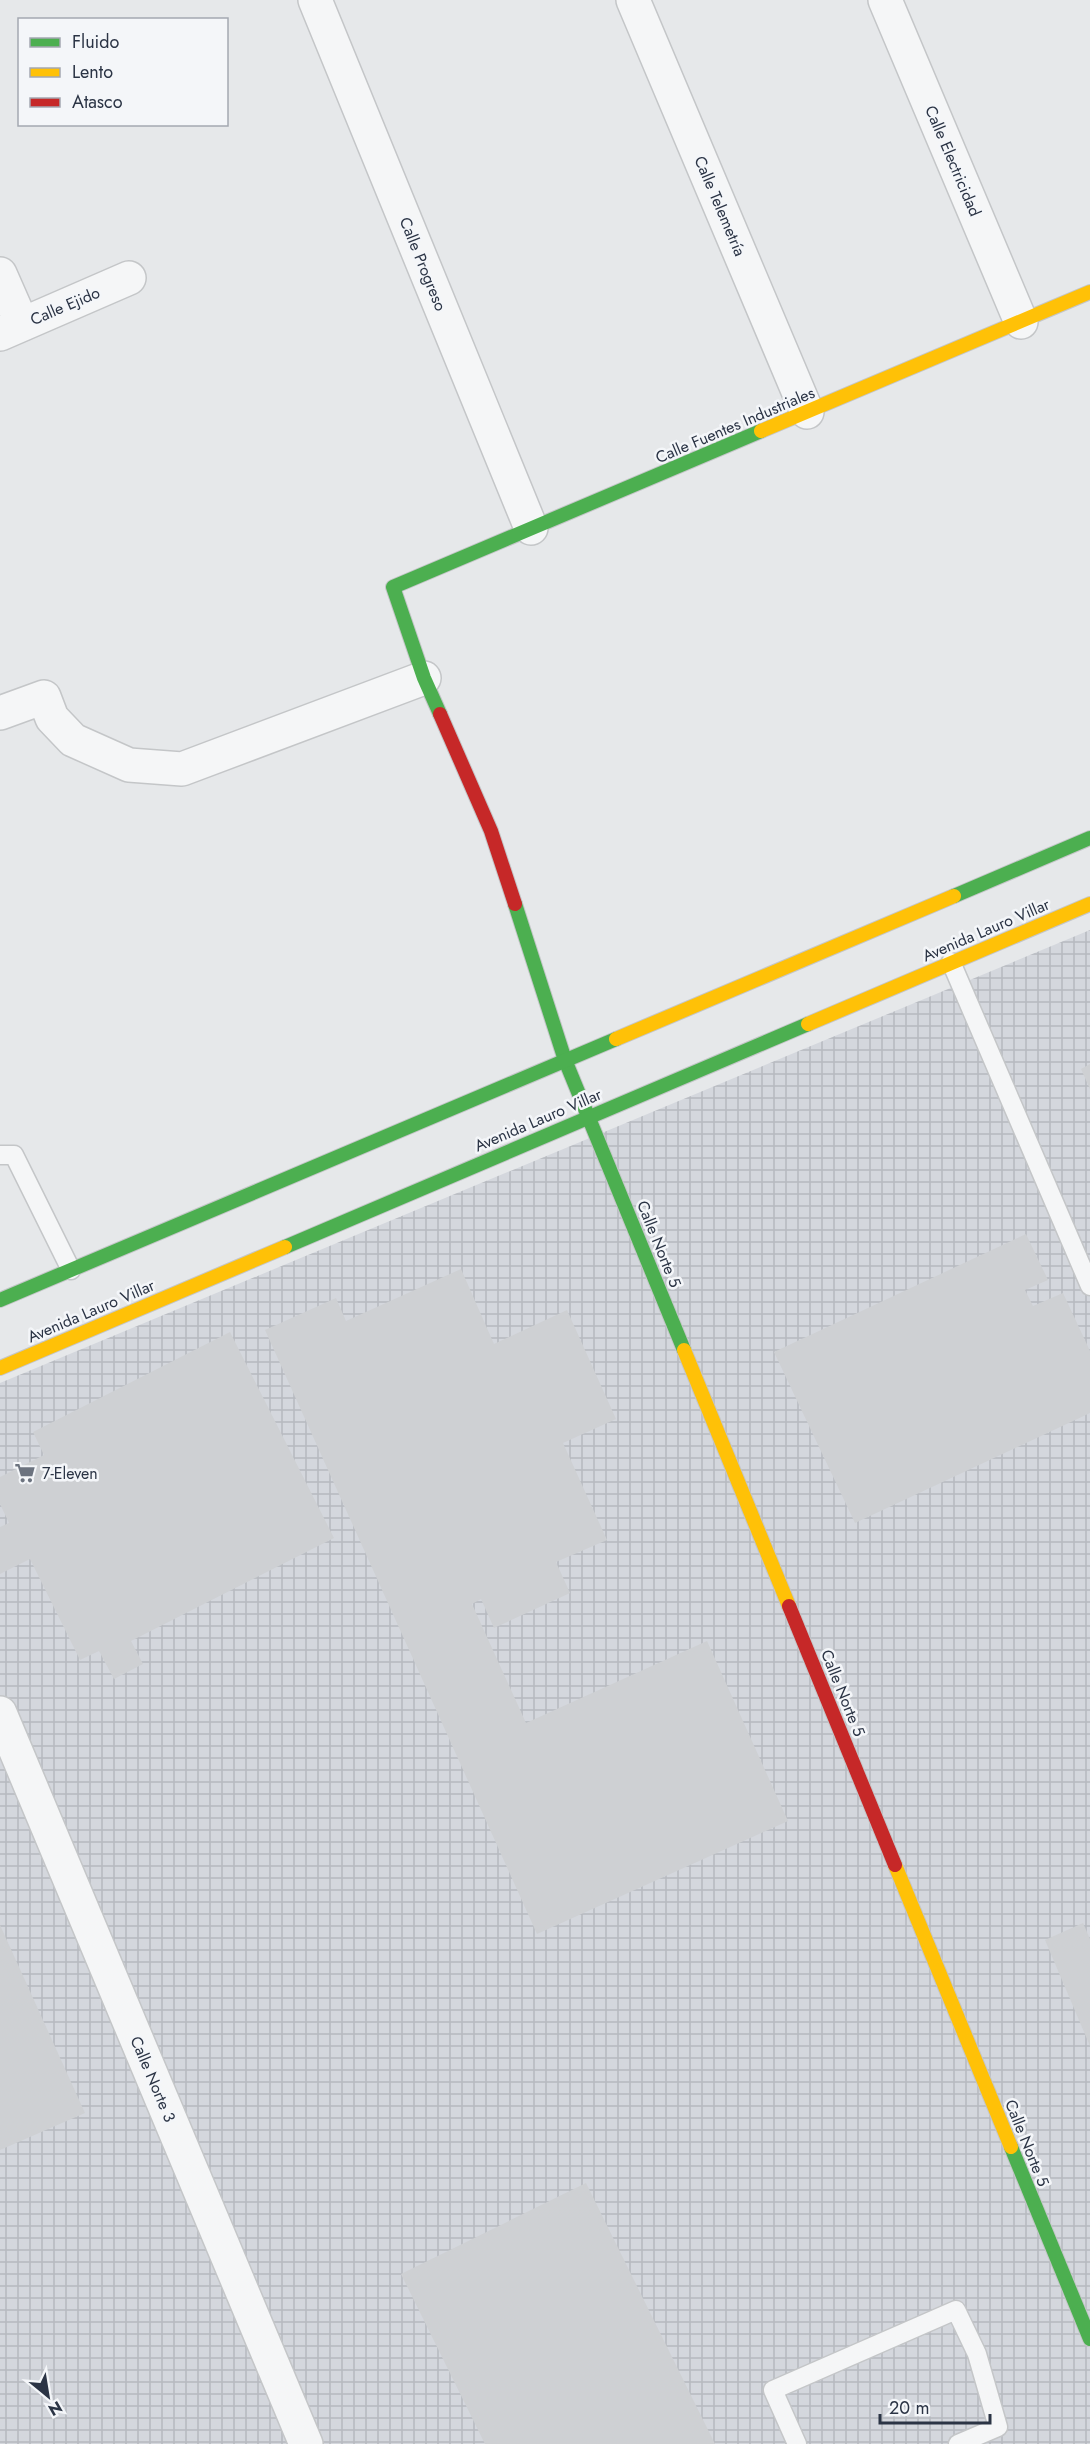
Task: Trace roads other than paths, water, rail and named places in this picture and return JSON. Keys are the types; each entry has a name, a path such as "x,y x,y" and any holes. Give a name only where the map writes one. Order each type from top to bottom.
{"street":[{"name":"Calle Progreso","path":"315,0 531,528"},
{"name":"Calle Telemetría","path":"633,0 807,412"},
{"name":"Calle Electricidad","path":"885,0 1021,322"},
{"path":"0,274 11,329"},
{"name":"Calle Ejido","path":"11,329 129,278"},
{"name":"Calle Fuentes Industriales","path":"393,587 1090,292"},
{"name":"Calle Norte 5","path":"393,587 424,678 490,831 565,1060 1090,2339"},
{"path":"0,713 44,697 52,718 73,740 129,765 182,769 424,678"},
{"path":"0,1300 1090,838"},
{"name":"Avenida Lauro Villar","path":"0,1368 1090,904"},
{"name":"Calle Norte 3","path":"0,1713 306,2444"}],"lane":[{"path":"951,962 1090,1286"},
{"path":"0,1155 14,1155 71,1270"},
{"path":"797,2444 773,2390 956,2310 977,2354 998,2427 958,2444"}],"place":[{"name":"7-Eleven","path":"25,1473"}]}
